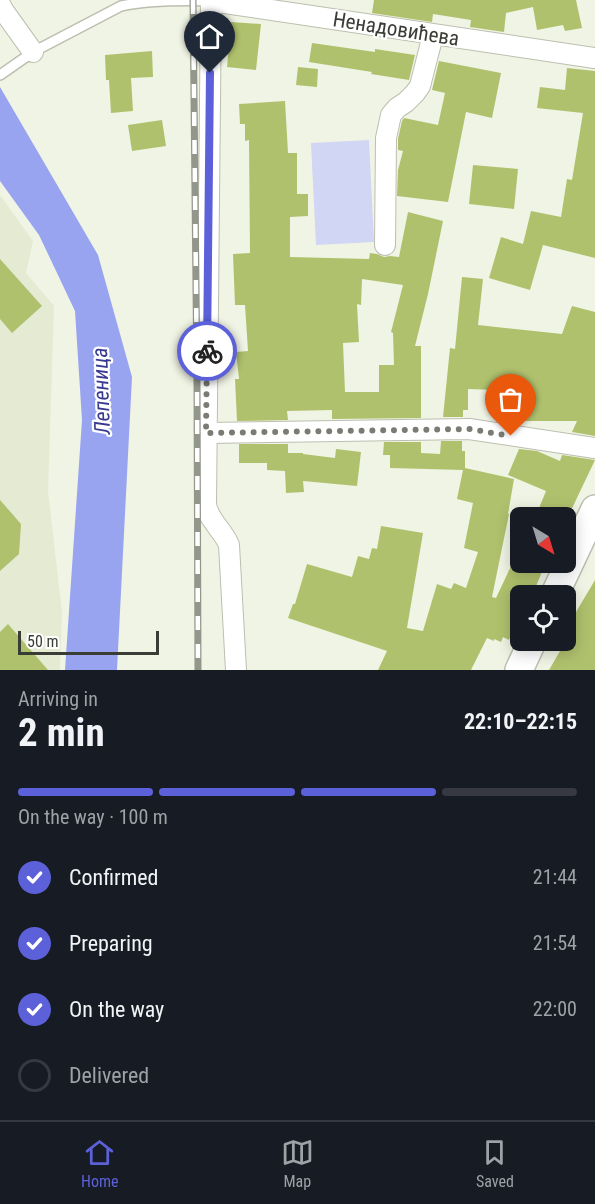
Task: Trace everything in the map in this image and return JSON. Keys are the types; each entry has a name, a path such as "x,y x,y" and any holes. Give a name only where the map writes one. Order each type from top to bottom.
{"main road":[{"path":"559,585 595,509"},
{"path":"519,670 528,651"}],"street":[{"name":"Ненадовићева","path":"211,1 595,58"},
{"path":"211,1 207,512 229,545 236,670"},
{"path":"0,4 29,55"},
{"path":"385,245 386,138 391,115 411,98 420,86 433,34"},
{"path":"206,433 469,429 595,448"}],"lane":[{"name":"Ненадовићева","path":"0,75 29,55 121,6 137,2 211,1"}],"shaded area":[{"path":"369,140 374,242 316,245 311,143"},
{"path":"0,195 33,241 26,273 54,306 48,491 62,612 60,670 0,670"}],"water":[{"name":"Лепеница","path":"0,87 98,255 132,377 117,670 65,670 82,420 75,311 39,235 0,181"}],"building":[{"path":"374,0 576,0 582,28 565,31 563,25 537,30 533,7 506,13 504,32 470,27 471,20 433,14 432,22 372,13"},
{"path":"231,22 261,24 256,70 227,67"},
{"path":"312,43 415,55 409,80 309,62"},
{"path":"152,51 153,77 131,78 133,111 111,113 105,55"},
{"path":"439,61 501,73 492,118 466,112 448,202 397,196 398,170 403,151 398,150 402,121 404,118 438,125 445,93 432,90"},
{"path":"298,67 318,69 317,87 296,85"},
{"path":"567,68 595,71 595,258 543,245 530,290 489,278 501,237 523,244 531,211 561,217 567,179 572,180 583,113 537,108 540,87 565,90"},
{"path":"285,101 288,153 297,153 297,194 308,194 308,216 290,217 290,257 369,259 370,253 384,257 399,257 408,212 443,221 415,346 421,346 421,418 332,419 332,410 287,411 288,420 237,421 235,379 239,379 236,352 248,351 245,305 235,305 233,254 250,253 249,140 245,141 245,124 240,124 239,104","holes":["362,279 403,285 391,332 393,333 394,365 379,365 379,392 345,392 343,343 359,342 357,304 361,305"]},
{"path":"162,120 166,146 132,151 128,125"},
{"path":"473,165 518,169 514,209 469,204"},
{"path":"0,259 42,306 12,333 0,319"},
{"path":"462,277 483,279 478,325 562,334 572,306 595,312 595,436 572,432 577,421 497,421 497,390 468,389 468,410 463,410 463,417 443,417 450,348 455,349"},
{"path":"441,441 462,441 462,451 465,451 465,468 514,479 492,597 496,598 510,568 510,573 541,573 537,585 510,585 509,640 503,637 501,642 487,638 471,670 378,670 387,651 288,618 295,604 307,564 352,577 358,556 369,559 372,548 377,549 381,526 423,533 407,628 423,631 437,584 451,589 454,583 466,588 478,552 464,548 473,503 457,499 463,470 390,468 390,455 383,455 384,442 421,442 421,453 440,454"},
{"path":"239,444 288,444 288,453 335,458 336,449 361,452 357,486 303,481 304,492 286,493 285,471 267,470 267,463 239,463"},
{"path":"519,449 537,451 560,461 562,455 595,460 573,507 539,507 546,491 508,475"},
{"path":"0,500 21,524 19,554 0,571"},
{"path":"595,580 595,670 549,670 560,651 576,651 576,612"},
{"path":"8,624 48,670 0,670 0,632"}],"railway":[{"path":"193,0 198,670"}],"way so far":[{"path":"207,351 206,433 469,429 511,436"}],"route":[{"path":"207,351 210,73"}]}
